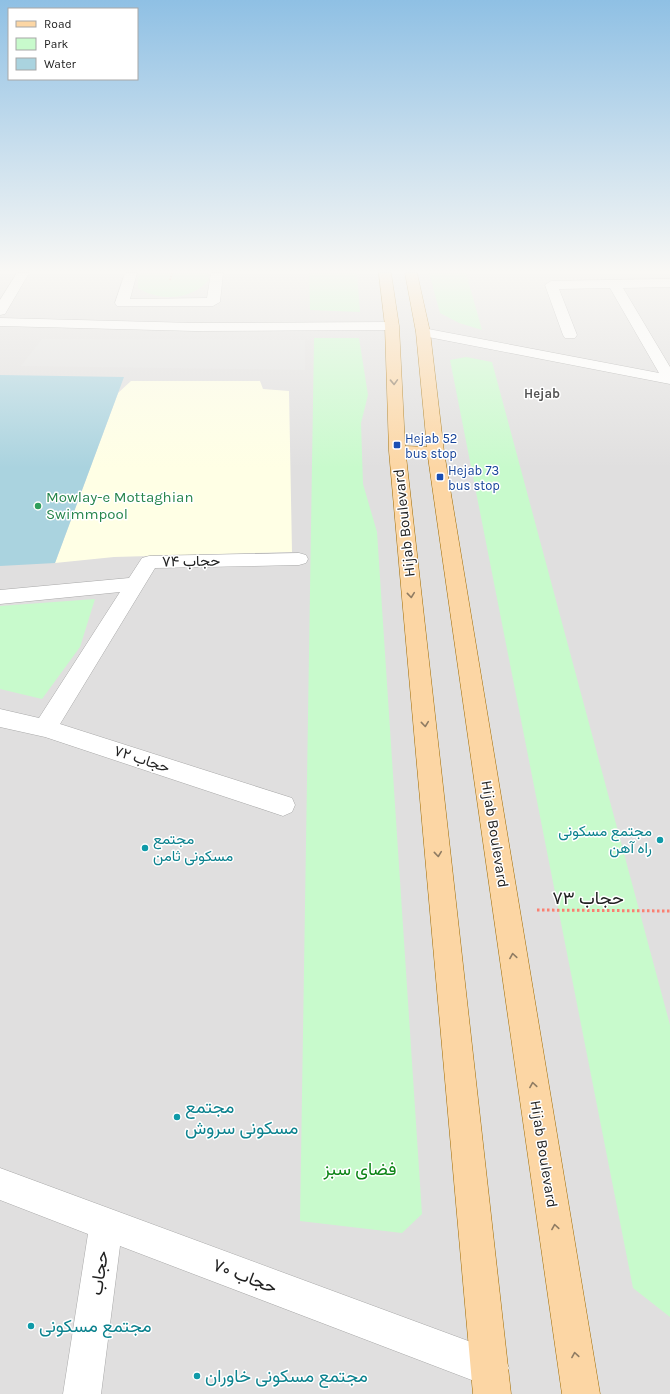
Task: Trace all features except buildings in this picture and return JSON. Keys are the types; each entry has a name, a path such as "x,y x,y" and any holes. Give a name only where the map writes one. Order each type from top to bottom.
{"main road":[{"name":"Hijab Boulevard","path":"392,338 397,451 491,1381"},
{"name":"Hijab Boulevard","path":"424,338 436,452 581,1394"},
{"path":"397,451 436,452"}],"street":[{"path":"455,338 670,379"},
{"path":"646,338 670,379"},
{"name":"حجاب ۷۴","path":"134,584 149,562 299,559"},
{"path":"0,597 134,584"},
{"path":"45,728 134,584"},
{"name":"حجاب ۷۲","path":"0,718 45,728 283,804"},
{"name":"حجاب ۷۰","path":"0,1184 106,1224 491,1381"},
{"name":"حجاب","path":"82,1394 106,1224"}],"path":[{"name":"حجاب ۷۳","path":"506,910 670,911"}],"shaded area":[{"path":"0,338 670,338 670,1394 0,1394"},
{"path":"42,339 305,340 305,370 21,366"},
{"path":"131,381 260,381 263,389 289,391 292,552 114,557 55,563 118,393"}],"green space":[{"name":"فضای سبز","path":"314,338 359,338 368,395 361,423 363,484 377,532 422,1214 402,1233 300,1221"},
{"path":"466,357 492,362 670,1025 670,1317 633,1288 450,360"},
{"path":"95,599 80,647 42,699 0,689 0,606"}],"water":[{"name":"Mowlay-e Mottaghian Swimmpool","path":"0,375 124,377 55,563 0,566"}],"place":[{"name":"Hejab 52 bus stop","path":"397,445"},
{"name":"Hejab 73 bus stop","path":"440,477"},
{"name":"Mowlay-e Mottaghian Swimmpool","path":"38,506"},
{"name":"مجتمع مسکونی راه آهن","path":"660,840"},
{"name":"مجتمع مسکونی ثامن","path":"145,848"},
{"name":"مجتمع مسکونی سروش","path":"177,1117"},
{"name":"مجتمع مسکونی","path":"31,1326"},
{"name":"مجتمع مسکونی خاوران","path":"197,1376"}],"district":[{"name":"Hejab","path":"542,393"}]}
